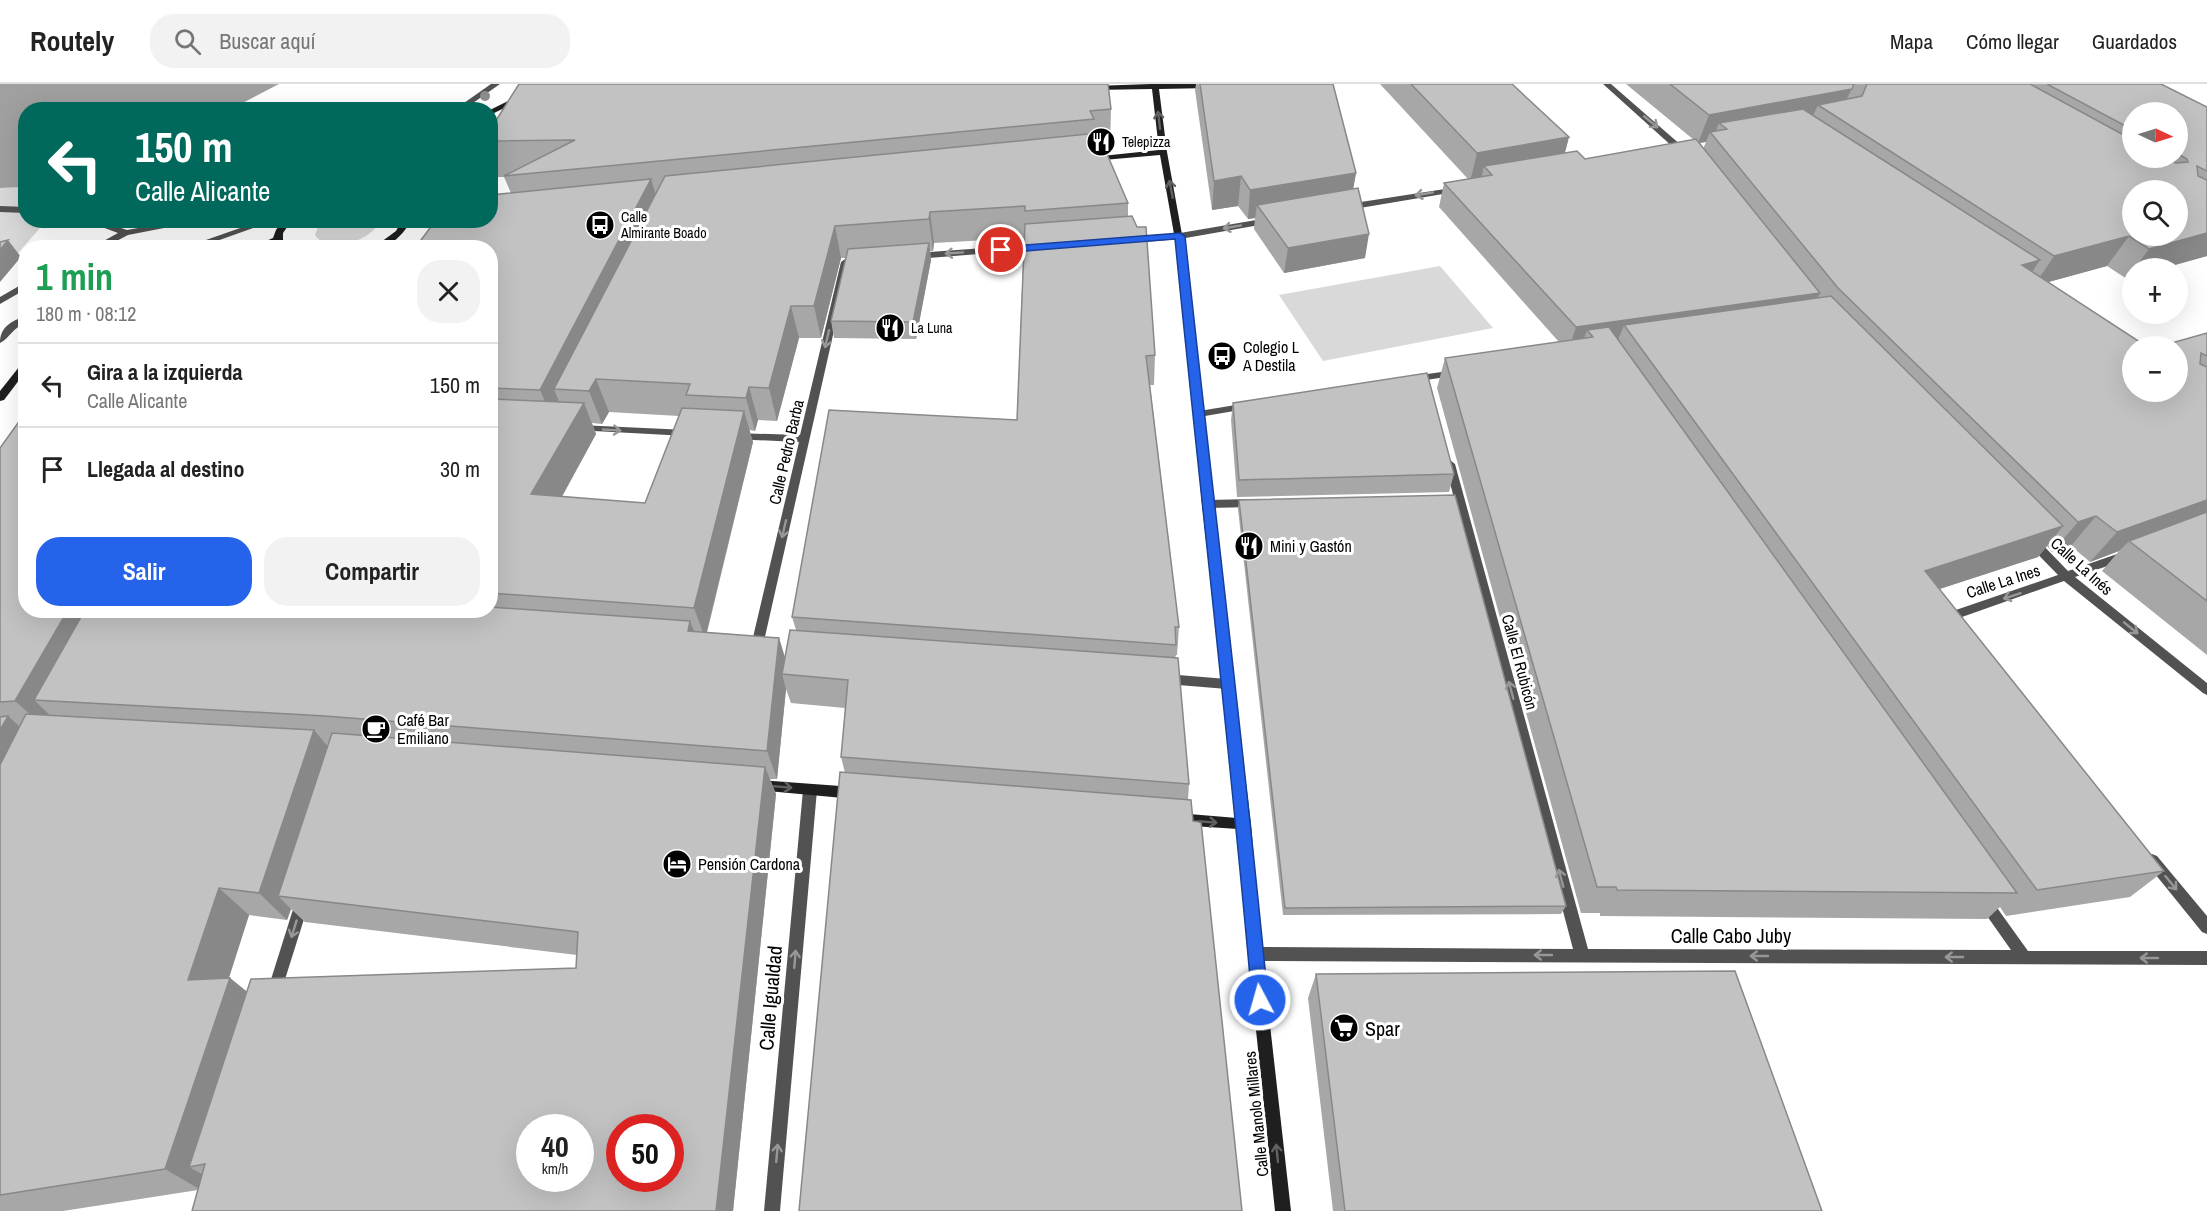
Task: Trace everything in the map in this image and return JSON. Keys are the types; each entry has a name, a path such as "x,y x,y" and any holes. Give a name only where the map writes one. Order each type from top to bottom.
{"main road":[{"name":"Calle Manolo Millares","path":"1155,86 1163,152 1180,236 1207,504 1244,824 1255,954 1283,1211"},
{"path":"1083,88 1224,86"},
{"path":"498,109 524,97"},
{"path":"1081,160 1163,152"},
{"path":"389,240 402,228"},
{"path":"0,398 18,374"},
{"path":"740,784 869,794"},
{"path":"1162,818 1244,824"}],"street":[{"path":"469,102 496,84"},
{"path":"1607,84 1690,154 1673,153"},
{"path":"1333,210 1462,188"},
{"path":"0,209 18,210"},
{"path":"1122,240 1180,236 1275,220"},
{"path":"109,228 126,234"},
{"path":"113,240 126,234 158,228"},
{"path":"210,240 245,228"},
{"path":"902,257 1053,246"},
{"name":"Calle Pedro Barba","path":"756,650 845,262 868,260"},
{"path":"0,302 18,290"},
{"path":"0,340 12,325 18,322"},
{"path":"1404,381 1428,383 1461,372"},
{"path":"1199,414 1256,405"},
{"path":"569,428 698,434"},
{"path":"722,435 804,439"},
{"name":"Calle El Rubicón","path":"1447,454 1453,498 1582,955"},
{"path":"1207,504 1264,502"},
{"name":"Calle La Inés","path":"2026,534 2067,577 2207,690"},
{"path":"2067,577 2132,553"},
{"name":"Calle La Ines","path":"1969,633 1954,615 2067,577"},
{"path":"1157,678 1227,684"},
{"name":"Calle Igualdad","path":"772,1211 810,790"},
{"path":"2148,854 2207,927"},
{"path":"268,1010 307,887"},
{"path":"1976,889 2024,957"},
{"name":"Calle Cabo Juby","path":"1255,954 2207,958"}],"shaded area":[{"path":"0,84 279,84 244,102 18,102 18,187 0,188"},
{"path":"18,187 18,228 40,228 30,240 18,240 18,253 0,274 0,188"},
{"path":"318,228 375,228 358,240 320,240 315,235"},
{"path":"1440,266 1493,328 1323,361 1279,295"}],"building":[{"path":"519,84 1108,84 1111,109 1090,111 1094,119 504,176 575,140 498,141 498,117"},
{"path":"1200,84 1333,84 1356,173 1250,190 1241,176 1214,181"},
{"path":"1411,84 1512,84 1569,137 1477,153"},
{"path":"1670,84 1854,84 1852,89 1709,115"},
{"path":"1867,84 2030,84 2122,134 2122,168 2188,168 2188,102 2122,102 2122,124 2047,84 2161,84 2207,107 2207,171 2197,166 2198,176 2207,180 2207,233 2188,238 2188,180 2122,180 2122,238 2054,256 1818,105 1862,96"},
{"path":"1803,109 2040,260 2022,265 2131,336 2122,336 2122,402 2188,402 2188,338 2207,333 2207,356 2201,353 2200,364 2207,367 2207,500 2117,532 2096,516 2078,522 1838,288 1710,132 1727,129 1719,123"},
{"path":"1098,133 1128,203 1025,211 1025,206 930,212 929,219 835,226 814,306 791,306 769,388 749,387 746,398 686,395 690,384 596,379 589,391 554,389 665,176"},
{"path":"1696,139 1820,293 1576,327 1444,183 1492,175 1484,166 1577,151 1585,159"},
{"path":"651,179 540,390 498,388 498,240 421,240 430,228 498,228 498,194"},
{"path":"1358,188 1369,234 1288,248 1257,205"},
{"path":"1132,216 1137,227 1146,227 1155,355 1146,356 1179,627 1175,627 1176,645 792,617 829,410 1017,420 1025,224"},
{"path":"8,240 0,250 0,242"},
{"path":"929,243 913,322 831,321 848,249"},
{"path":"2144,246 2160,246 2149,249"},
{"path":"1831,296 2063,526 1925,571 2164,871 2037,890 1624,325"},
{"path":"1609,327 2017,893 1617,890 1616,887 1597,887 1445,358 1593,337 1587,330"},
{"path":"1427,373 1454,474 1239,480 1233,403"},
{"path":"498,399 584,403 531,494 645,503 682,408 744,411 694,608 498,594"},
{"path":"18,423 18,618 63,618 15,701 0,702 0,448"},
{"path":"1455,495 1566,906 1285,908 1239,500"},
{"path":"2207,512 2207,601 2129,541"},
{"path":"498,608 690,621 688,631 779,638 767,751 325,716 34,700 80,618 498,618"},
{"path":"790,630 1178,658 1189,784 841,757 848,680 782,674"},
{"path":"26,714 314,730 259,893 219,888 188,980 230,978 165,1169 0,1195 0,765"},
{"path":"8,716 0,730 0,717"},
{"path":"332,733 765,767 716,1211 192,1211 205,1164 189,1167 251,979 576,968 578,932 278,896"},
{"path":"840,772 1191,800 1193,821 1201,822 1242,1211 799,1211"},
{"path":"1735,971 1822,1211 1345,1211 1316,974"}],"place":[{"name":"Telepizza","path":"1101,142"},
{"name":"Calle Almirante Boado","path":"600,225"},
{"name":"La Luna","path":"890,328"},
{"name":"Colegio L A Destila","path":"1222,356"},
{"name":"Mini y Gastón","path":"1249,546"},
{"name":"Café Bar Emiliano","path":"376,729"},
{"name":"Pensión Cardona","path":"677,864"},
{"name":"Spar","path":"1344,1028"}],"route":[{"path":"1001,250 1180,236 1207,504 1244,824 1260,1000"}]}
